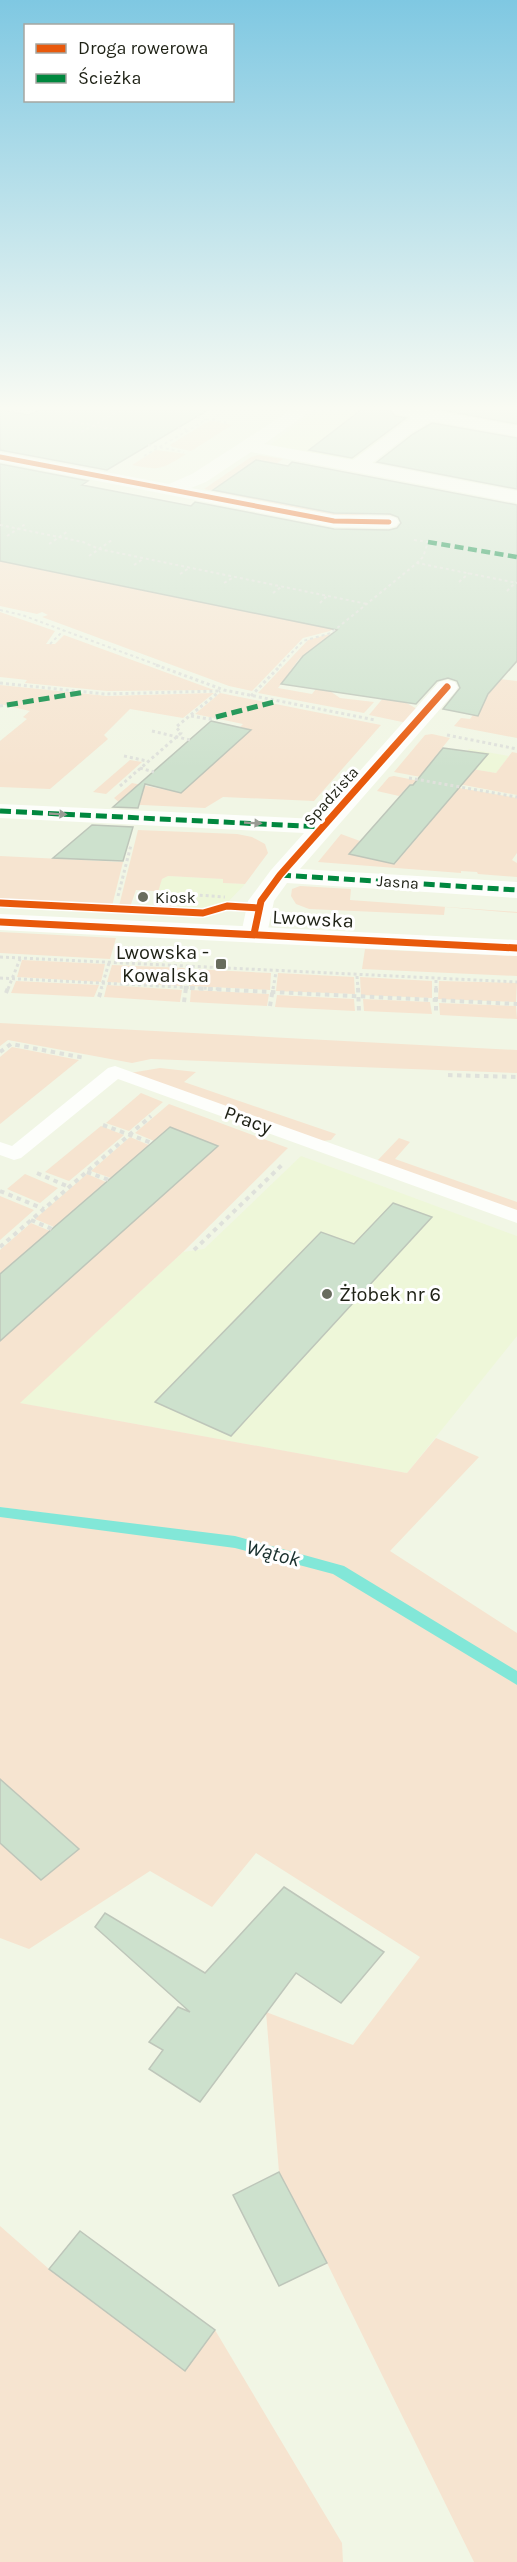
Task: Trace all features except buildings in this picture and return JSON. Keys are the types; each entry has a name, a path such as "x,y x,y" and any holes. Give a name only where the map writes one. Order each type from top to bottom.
{"street":[{"name":"Spadzista","path":"255,934 261,901 279,875 447,687"},
{"name":"Spadzista","path":"0,811 323,827"},
{"name":"Jasna","path":"279,875 517,890"},
{"name":"Lwowska","path":"0,922 517,948"}],"lane":[{"name":"Pracy","path":"0,1148 14,1154 115,1072 517,1217"}],"path":[{"path":"7,536 17,530"},
{"path":"21,530 83,542 99,549 367,604"},
{"path":"49,544 68,531"},
{"path":"89,556 112,540"},
{"path":"134,565 144,558"},
{"path":"251,696 303,641 331,633 417,563 517,582"},
{"path":"180,574 189,568"},
{"path":"459,582 469,573"},
{"path":"224,583 234,577"},
{"path":"507,591 517,582"},
{"path":"273,593 282,586"},
{"path":"320,603 328,596"},
{"path":"0,610 224,690 517,749"},
{"path":"50,644 63,631"},
{"path":"0,683 105,694 224,690"},
{"path":"216,717 208,719 190,716 220,691"},
{"path":"0,706 7,705"},
{"path":"152,731 190,740"},
{"path":"124,756 148,761"},
{"path":"140,768 154,772"},
{"path":"373,771 517,797"},
{"path":"117,899 134,838"},
{"path":"180,903 183,894 235,899"},
{"path":"0,957 436,980 517,982"},
{"path":"6,993 20,958"},
{"path":"99,998 109,963"},
{"path":"184,1002 189,967"},
{"path":"270,1006 276,972"},
{"path":"357,976 359,1011"},
{"path":"0,978 517,1004"},
{"path":"436,980 436,1015"},
{"path":"0,1052 11,1044 87,1058"},
{"path":"448,1075 517,1077"},
{"path":"0,1247 153,1114"},
{"path":"103,1125 152,1143"},
{"path":"194,1250 290,1156"},
{"path":"87,1172 108,1180"},
{"path":"0,1191 44,1209"},
{"path":"31,1220 52,1229"}],"shaded area":[{"path":"0,557 42,570 323,627 359,607 330,631 303,638 252,691 229,686 42,617 48,615 42,612 37,614 0,606"},
{"path":"0,612 55,631 46,644 55,644 64,635 214,690 107,691 25,683 27,680 0,677"},
{"path":"333,633 408,652 331,634 299,659 278,688 312,694 316,689 327,689 340,698 374,702 364,713 258,693 308,640"},
{"path":"500,679 517,681 517,738 454,726 461,718 470,719"},
{"path":"0,685 107,696 214,693 183,718 130,709 104,735 108,739 50,789 0,787 0,741 27,719 23,717 30,711 0,704"},
{"path":"220,693 381,725 314,801 223,797 205,808 121,804 114,798 132,783 181,793 251,730 240,727 243,724 195,714"},
{"path":"384,697 403,701 417,709 407,723 369,715"},
{"path":"432,734 450,738 431,762 496,773 512,752 517,753 517,795 394,772 425,735"},
{"path":"441,749 465,754 469,749 509,756 496,773 431,762"},
{"path":"130,760 142,762 106,794 93,792"},
{"path":"389,777 419,781 415,785 410,784 399,796 377,791"},
{"path":"448,786 517,798 517,853 512,860 517,863 517,877 478,874 477,872 461,871 461,873 318,862 341,834 360,841 349,854 395,864 455,793"},
{"path":"138,830 237,834 252,837 265,844 268,853 245,884 223,883 223,879 168,876 162,879 158,892 161,900 176,901 174,909 154,907 157,894 154,891 136,890 130,907 119,906"},
{"path":"0,856 123,862 112,906 0,900"},
{"path":"168,876 224,879 223,883 245,884 225,905 207,910 174,909 176,901 160,900 157,893 162,879"},
{"path":"300,886 351,889 350,900 517,912 517,913 445,907 444,915 309,909 296,904 291,896 292,889"},
{"path":"0,932 116,938 110,959 0,953"},
{"path":"365,949 517,956 517,976 362,969"},
{"path":"22,960 105,964 101,982 17,977"},
{"path":"112,965 185,968 182,986 107,982"},
{"path":"192,969 271,973 270,990 189,986"},
{"path":"278,973 354,977 355,994 276,991"},
{"path":"360,977 432,981 432,998 361,995"},
{"path":"16,981 99,985 94,997 11,993"},
{"path":"439,981 517,983 516,1002 438,999"},
{"path":"107,985 182,990 180,1002 104,997"},
{"path":"191,990 269,994 267,1006 190,1002"},
{"path":"277,995 354,999 355,1011 275,1007"},
{"path":"363,999 430,1002 432,1014 364,1011"},
{"path":"439,1003 516,1006 517,1019 440,1015"},
{"path":"0,1023 517,1050 517,1073 151,1059 132,1063 8,1040 0,1046"},
{"path":"12,1047 79,1060 0,1124 0,1057"},
{"path":"160,1068 196,1072 184,1082 336,1134 331,1140 322,1141 130,1073"},
{"path":"141,1093 163,1102 129,1131 106,1123"},
{"path":"169,1104 288,1148 183,1252 20,1403 407,1473 436,1438 479,1457 390,1551 517,1633 517,1673 340,1566 235,1538 0,1507 0,1319 154,1141 135,1133"},
{"path":"101,1126 124,1135 69,1181 45,1172"},
{"path":"130,1137 149,1145 111,1178 91,1171"},
{"path":"399,1138 410,1142 395,1159 517,1202 517,1211 377,1161"},
{"name":"Żłobek nr 6","path":"301,1156 517,1236 517,1336 407,1473 19,1403 183,1252 204,1249"},
{"path":"25,1174 58,1188 40,1203 7,1189"},
{"path":"87,1174 106,1182 54,1227 35,1219"},
{"path":"0,1196 34,1210 0,1240"},
{"path":"31,1223 50,1231 0,1274 0,1250"},
{"path":"0,1514 232,1545 335,1573 506,1676 517,1685 517,2562 474,2562 327,2263 279,2172 266,2012 353,2045 420,1957 256,1853 212,1907 150,1871 29,1949 0,1938"},
{"path":"0,2226 49,2269 185,2370 215,2330 342,2543 343,2562 0,2562"}],"waterway":[{"name":"Wątok","path":"0,1512 235,1542 338,1570 517,1679"}],"marked path":[{"path":"428,542 517,557"},
{"path":"7,705 85,692"},
{"path":"216,717 278,701"},
{"path":"0,811 323,827"},
{"path":"280,875 517,890"}],"cycle path":[{"path":"254,934 261,901 280,875 447,687"},
{"path":"0,903 203,913 227,906 259,908"},
{"path":"0,922 517,948"}],"place":[{"name":"Kiosk","path":"143,897"},
{"name":"Lwowska - Kowalska","path":"221,964"},
{"name":"Żłobek nr 6","path":"327,1294"}]}
